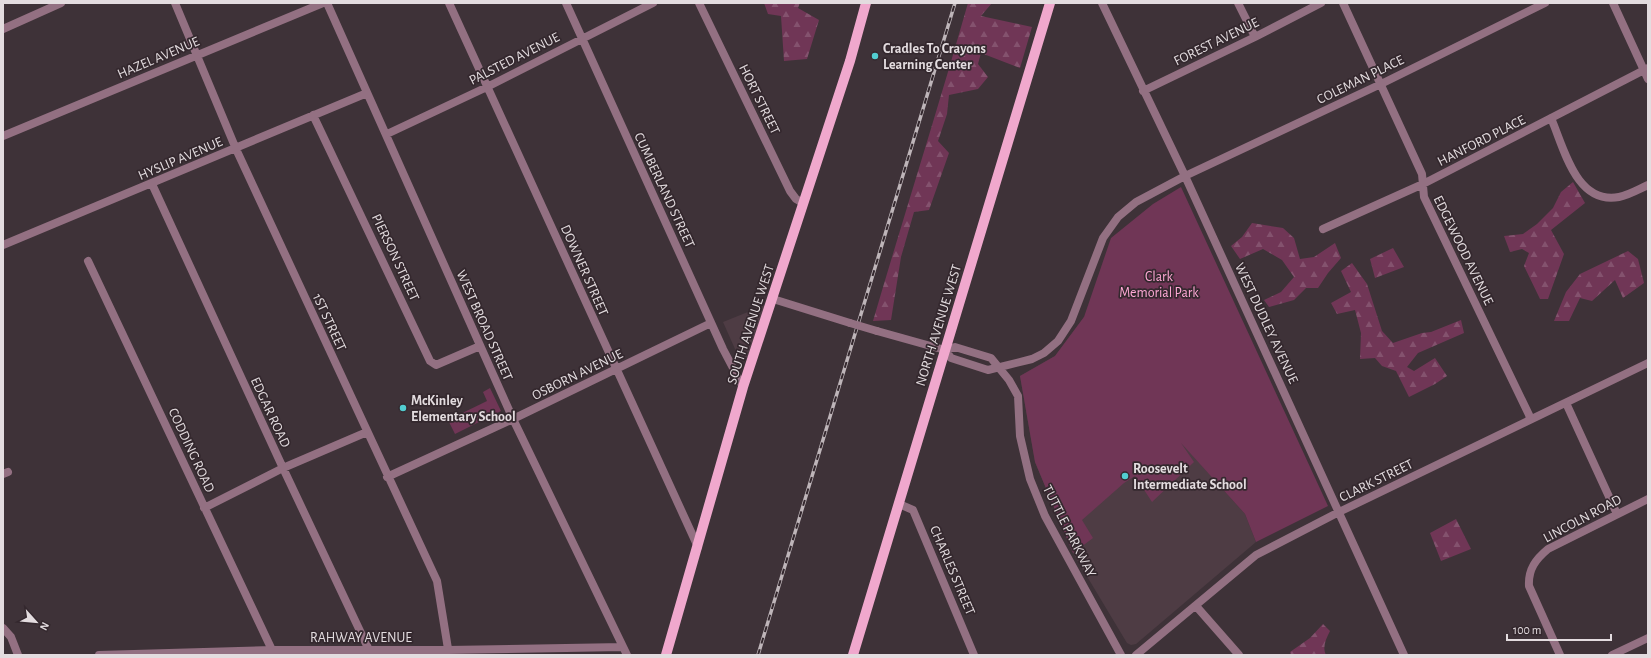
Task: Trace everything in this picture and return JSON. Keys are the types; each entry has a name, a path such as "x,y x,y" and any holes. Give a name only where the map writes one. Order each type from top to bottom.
{"main road":[{"name":"SOUTH AVENUE WEST","path":"666,655 743,387 850,61 866,3"},
{"name":"NORTH AVENUE WEST","path":"853,655 1050,3"}],"street":[{"path":"3,29 61,3"},
{"name":"1ST STREET","path":"176,3 236,149 437,582 447,633 449,653"},
{"name":"HAZEL AVENUE","path":"3,136 323,3"},
{"name":"WEST BROAD STREET","path":"327,3 387,134 513,419 627,655"},
{"name":"DOWNER STREET","path":"449,3 698,547"},
{"name":"CUMBERLAND STREET","path":"566,3 711,323 743,387"},
{"name":"PALSTED AVENUE","path":"387,134 487,87 581,38 653,3"},
{"name":"HORT STREET","path":"699,3 790,190 796,199 803,203"},
{"name":"WEST DUDLEY AVENUE","path":"1102,3 1185,176 1340,512 1404,655"},
{"path":"1238,3 1255,37"},
{"name":"FOREST AVENUE","path":"1143,91 1255,37 1321,3"},
{"name":"EDGEWOOD AVENUE","path":"1343,3 1422,174 1424,197 1531,419"},
{"name":"COLEMAN PLACE","path":"1185,176 1381,84 1545,3"},
{"path":"1613,3 1646,69 1648,79"},
{"name":"HANFORD PLACE","path":"1323,229 1422,184 1646,69"},
{"name":"HYSLIP AVENUE","path":"3,245 367,93"},
{"name":"PIERSON STREET","path":"314,115 430,361 436,365 480,346"},
{"path":"1551,118 1577,178 1589,191 1601,196 1618,197 1648,185"},
{"name":"TUTTLE PARKWAY","path":"945,350 951,358 988,370 1032,359 1044,353 1058,341 1071,321 1103,238 1118,217 1136,202 1185,176"},
{"name":"EDGAR ROAD","path":"152,184 369,650"},
{"name":"CODDING ROAD","path":"88,262 272,650"},
{"name":"TUTTLE PARKWAY","path":"773,299 945,350 955,347 991,358 1018,396 1020,436 1024,458 1030,479 1045,516 1121,655"},
{"name":"OSBORN AVENUE","path":"387,477 513,419 711,323"},
{"name":"CLARK STREET","path":"1136,655 1256,555 1340,512 1648,363"},
{"path":"1566,403 1617,514"},
{"path":"204,508 283,468 367,432"},
{"name":"LINCOLN ROAD","path":"1560,655 1532,593 1529,578 1530,570 1540,556 1548,550 1648,499"},
{"name":"CHARLES STREET","path":"899,504 913,510 974,655"},
{"path":"1196,606 1239,655"},
{"path":"3,628 11,637 18,655"},
{"path":"1612,655 1648,638"},
{"name":"RAHWAY AVENUE","path":"99,655 272,650 369,650 449,653 527,652 623,647"}],"shaded area":[{"path":"765,305 750,357 739,358 723,322"},
{"name":"Roosevelt Intermediate School","path":"1084,317 1178,439 1245,514 1256,542 1136,644 1131,645 1127,643 1073,553 1035,462 1020,376 1055,356"}],"green space":[{"path":"764,3 800,3 798,8 819,20 807,59 784,61 781,16 768,14"},
{"path":"968,3 992,3 981,16 1032,27 1020,68 981,53 978,64 988,77 978,89 949,95 947,114 938,141 949,153 929,210 914,212 901,257 891,320 873,321 945,82"},
{"path":"1573,182 1585,203 1551,230 1564,254 1548,299 1540,299 1524,266 1529,253 1522,249 1510,252 1504,236 1523,234 1537,224 1553,208 1561,192"},
{"name":"Clark Memorial Park","path":"1181,187 1328,506 1256,542 1245,514 1181,443 1194,462 1152,502 1135,476 1124,483 1082,520 1093,538 1073,553 1035,462 1020,376 1055,356 1084,317 1111,238 1153,204"},
{"path":"1252,223 1283,228 1294,238 1300,259 1314,257 1335,243 1341,258 1318,288 1306,288 1294,300 1269,307 1264,300 1281,292 1294,277 1282,260 1263,249 1240,259 1231,246 1242,237"},
{"path":"1393,248 1404,267 1375,278 1370,259"},
{"path":"1628,251 1638,259 1644,283 1623,298 1615,280 1592,301 1580,298 1569,321 1554,321 1566,292 1580,274"},
{"path":"1352,263 1367,284 1382,331 1393,343 1422,333 1431,332 1461,320 1464,333 1418,353 1407,367 1414,371 1435,358 1447,376 1409,397 1396,371 1382,366 1375,358 1360,359 1361,333 1355,310 1337,314 1331,303 1351,292 1341,271"},
{"path":"490,388 501,411 455,434 448,420 487,401 483,392"},
{"path":"1456,519 1471,549 1441,561 1430,533"},
{"path":"1323,624 1330,631 1324,646 1326,655 1291,655 1290,652 1310,638"}],"railway":[{"path":"758,655 955,3"}],"place":[{"name":"Cradles To Crayons Learning Center","path":"875,56"},
{"name":"McKinley Elementary School","path":"403,408"},
{"name":"Roosevelt Intermediate School","path":"1125,476"}]}
